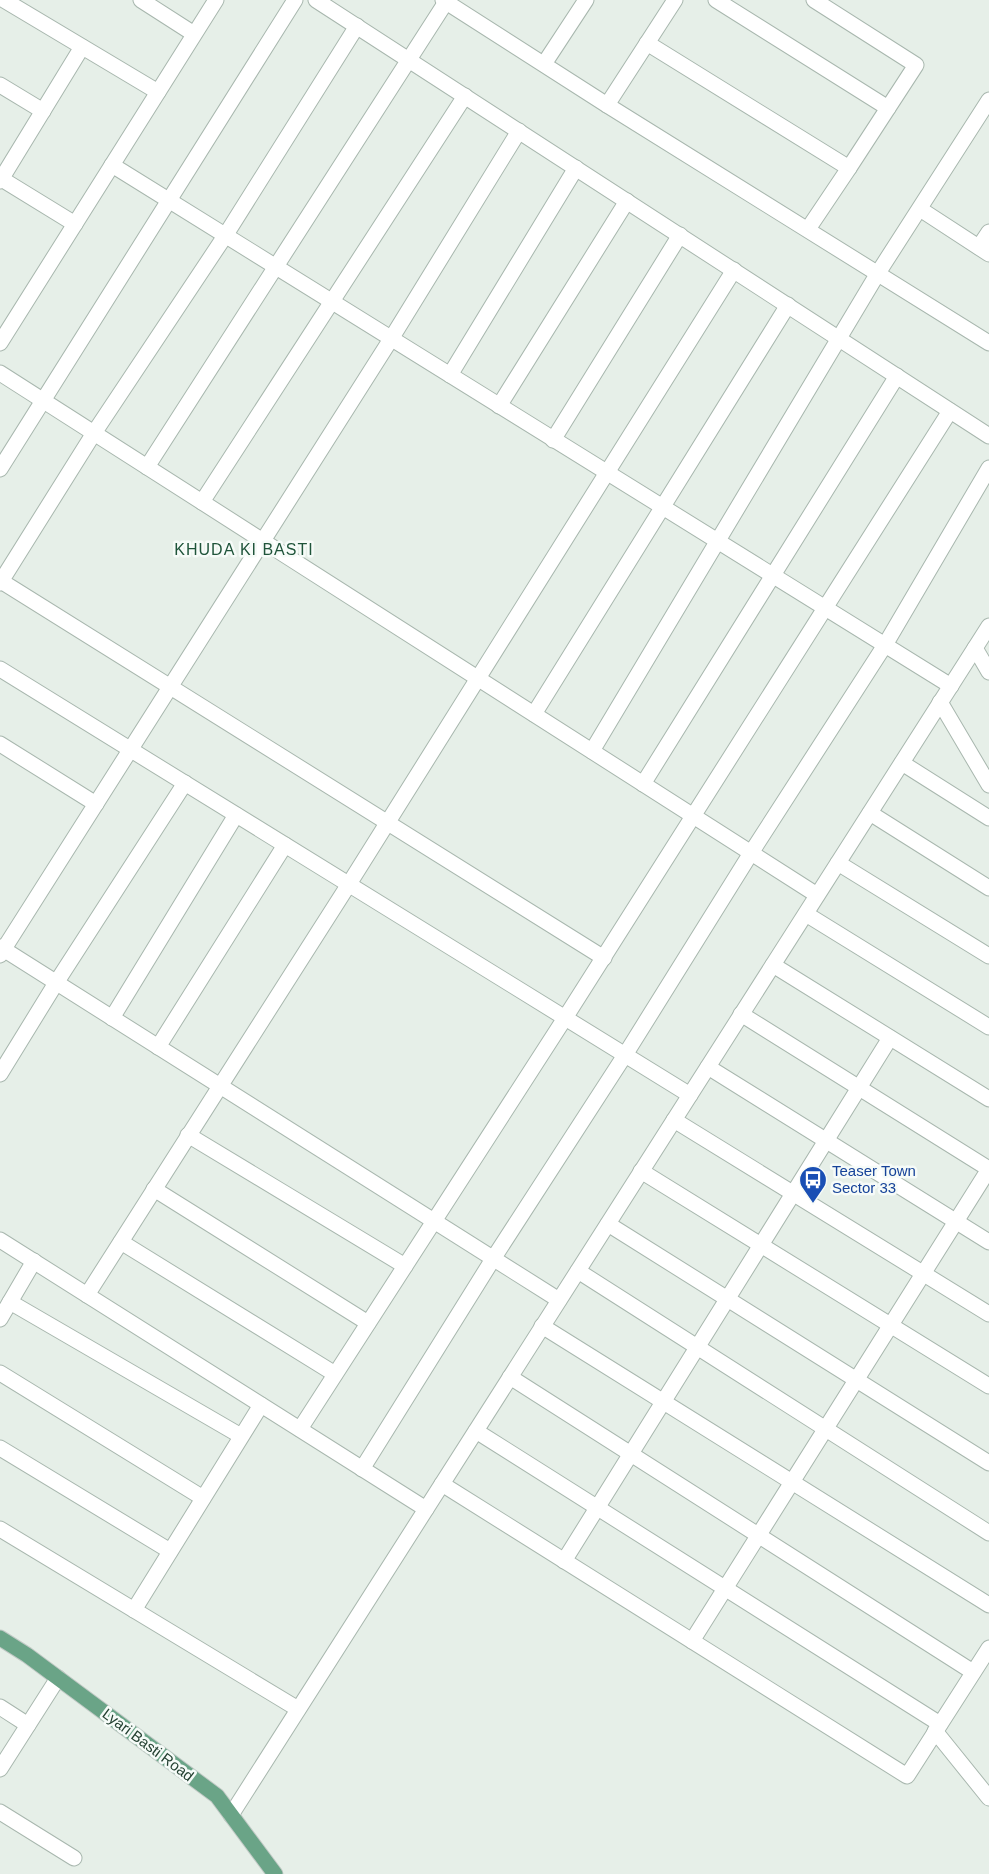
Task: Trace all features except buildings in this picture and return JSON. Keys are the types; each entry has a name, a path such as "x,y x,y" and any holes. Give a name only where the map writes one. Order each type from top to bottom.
{"main road":[{"name":"Lyari Basti Road","path":"0,1638 27,1655 217,1796 275,1874"}],"street":[{"path":"4,0 22,5 82,47 158,92"},
{"path":"141,0 194,34"},
{"path":"0,343 216,0"},
{"path":"0,469 296,0"},
{"path":"316,0 989,436"},
{"path":"544,64 586,0"},
{"path":"608,105 675,0"},
{"path":"716,0 888,108"},
{"path":"808,229 916,65 814,0"},
{"path":"147,467 444,1 989,343"},
{"path":"357,26 226,236 94,433 1,582 604,958"},
{"path":"647,43 849,168"},
{"path":"75,224 0,179 82,47"},
{"path":"0,85 43,111"},
{"path":"202,502 465,96"},
{"path":"592,751 878,274 989,100"},
{"path":"519,131 391,339 1,951 112,1018 559,1300"},
{"path":"112,165 951,686"},
{"path":"450,375 576,168"},
{"path":"499,406 627,201"},
{"path":"920,209 984,250 989,232"},
{"path":"553,440 680,235"},
{"path":"87,1295 388,823 734,270"},
{"path":"534,714 788,305"},
{"path":"0,373 818,895"},
{"path":"643,784 897,376"},
{"path":"300,1429 604,958 950,411"},
{"path":"362,1469 493,1259 625,1055 884,645 989,468"},
{"path":"231,1815 989,626"},
{"path":"975,648 989,672"},
{"path":"0,668 690,1095"},
{"path":"940,702 989,785"},
{"path":"0,744 96,804"},
{"path":"902,763 989,818"},
{"path":"0,1074 56,983 185,783"},
{"path":"870,813 989,888"},
{"path":"112,1018 236,815"},
{"path":"158,1047 285,845"},
{"path":"838,863 989,956"},
{"path":"806,914 989,1027"},
{"path":"773,965 989,1099"},
{"path":"692,1641 989,1169 741,1014"},
{"path":"564,1561 890,1038"},
{"path":"708,1066 989,1242"},
{"path":"674,1120 989,1314"},
{"path":"188,1135 405,1266"},
{"path":"641,1171 989,1386"},
{"path":"154,1189 368,1323"},
{"path":"608,1224 989,1463"},
{"path":"0,1240 426,1509"},
{"path":"121,1242 335,1374"},
{"path":"0,1319 34,1262"},
{"path":"578,1271 989,1533"},
{"path":"10,1302 241,1436"},
{"path":"542,1326 989,1605"},
{"path":"0,1373 203,1498"},
{"path":"510,1377 973,1672"},
{"path":"134,1610 260,1405"},
{"path":"476,1431 725,1588 938,1728 989,1798"},
{"path":"0,1448 170,1551"},
{"path":"442,1484 907,1776 973,1672 987,1657"},
{"path":"0,1529 298,1709"},
{"path":"0,1769 58,1678"},
{"path":"0,1707 28,1725"},
{"path":"0,1812 74,1858"}],"place":[{"name":"Teaser Town Sector 33","path":"813,1204"}],"district":[{"name":"KHUDA KI BASTI","path":"244,549"}]}
